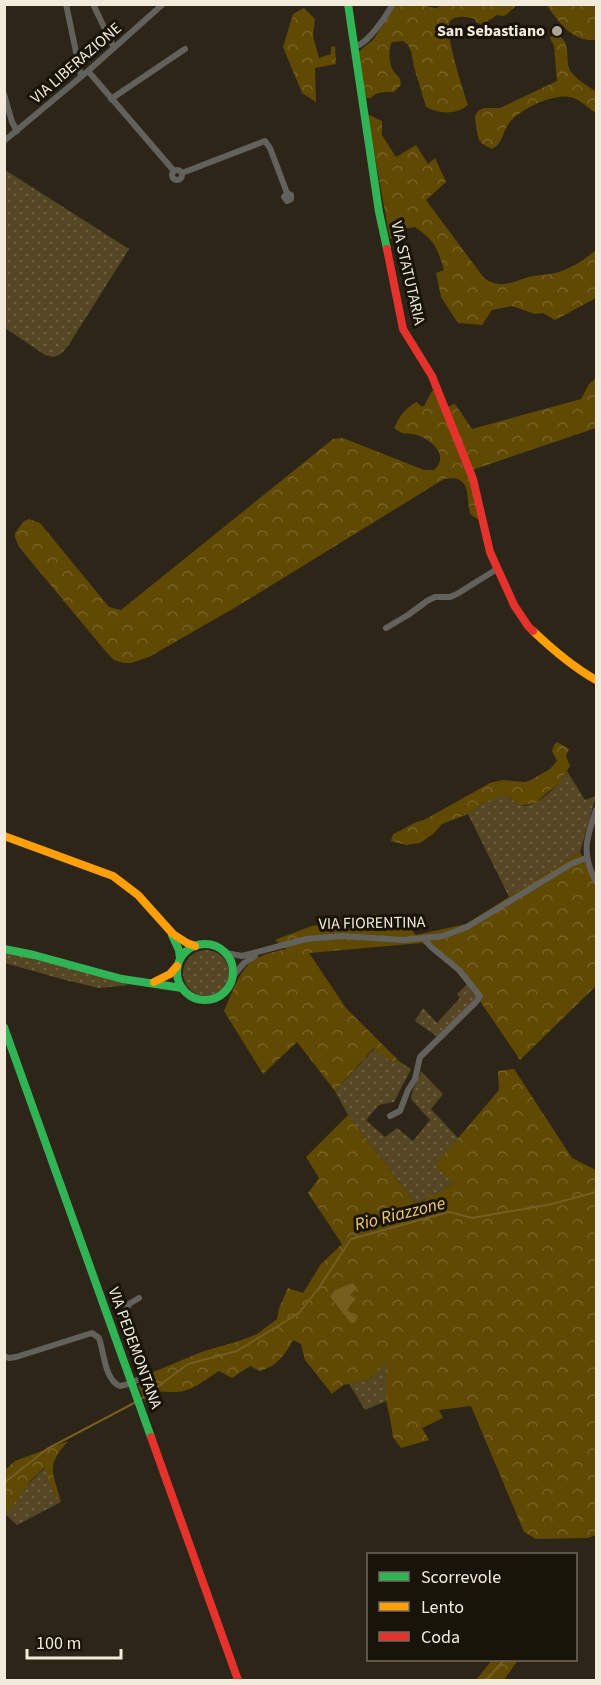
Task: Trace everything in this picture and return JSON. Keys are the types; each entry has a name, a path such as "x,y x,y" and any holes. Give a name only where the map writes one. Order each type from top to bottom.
{"street":[{"path":"66,4 81,76"},
{"path":"93,4 114,48"},
{"name":"VIA LIBERAZIONE","path":"4,141 164,4"},
{"name":"VIA STATUTARIA","path":"348,4 379,212 403,329 432,376 473,478 488,545 514,605 528,626 556,652 597,680"},
{"path":"355,47 364,43 383,21 393,4"},
{"path":"111,99 185,49"},
{"path":"88,71 174,171 179,170 182,173 265,141 270,148 287,193"},
{"path":"4,94 17,131"},
{"path":"386,628 426,601 438,597 454,596 497,568"},
{"path":"597,810 587,840 586,858 597,882"},
{"path":"4,836 113,876 139,896 171,933 179,950 177,977 182,988"},
{"name":"VIA FIORENTINA","path":"171,933 181,941 195,946 212,944 226,953 242,957 306,939 342,936 404,940 443,936 467,927 572,864 586,858"},
{"path":"390,1116 400,1111 415,1079 420,1057 461,1018 480,996 459,970 430,946 425,939"},
{"path":"154,982 170,974 187,950 195,946"},
{"name":"VIA FIORENTINA","path":"4,949 43,956 125,980 169,984 182,988 193,998 203,1000 213,1000 225,992 244,963 258,954"},
{"path":"226,953 232,963 234,975"},
{"name":"VIA PEDEMONTANA","path":"4,1027 238,1680"},
{"path":"4,1356 16,1357 92,1333 99,1338 113,1383 120,1386 140,1379 144,1366 123,1326 129,1304 139,1298"}],"shaded area":[{"path":"5,170 129,249 68,346 61,354 54,357 45,355 5,328"},
{"path":"567,771 585,800 596,796 580,852 509,897 468,814 488,800 501,796 508,797 524,806 539,801 553,789"},
{"path":"206,950 222,957 229,973 222,989 206,996 190,989 183,973 190,957"},
{"path":"4,952 31,956 129,985 99,988 65,980 5,963"},
{"path":"468,983 480,1001 442,1040 415,1021 423,1008 437,1023 460,998 457,994"},
{"path":"375,1048 390,1061 400,1062 411,1069 394,1102 379,1105 366,1120 385,1137 397,1128 413,1141 430,1120 411,1099 421,1071 443,1094 431,1109 458,1138 436,1165 453,1184 416,1204 348,1115 335,1091"},
{"path":"353,1283 357,1288 350,1295 356,1299 348,1310 356,1321 351,1323 330,1297 335,1290"},
{"path":"386,1362 386,1401 365,1410 349,1384 369,1380"},
{"path":"45,1468 53,1492 61,1502 17,1525 6,1515 23,1490"}],"green space":[{"path":"445,4 517,5 504,16 497,15 482,25 475,19 469,18 459,17 451,20 449,35 451,47 468,105 458,111 447,112 426,107 411,51 403,41 392,42 390,53 391,65 401,85 394,92 379,93 366,98 358,52 373,40 396,5 427,5 436,8"},
{"path":"543,5 596,5 596,40 573,35 547,6"},
{"path":"304,8 315,19 313,36 319,58 331,54 331,47 335,46 336,64 315,68 316,102 302,93 283,47 293,14"},
{"path":"560,36 564,41 569,69 572,73 596,92 596,113 573,98 566,96 549,99 539,102 515,117 507,125 501,140 492,149 483,144 478,138 475,121 478,111 484,108 500,108 557,81 554,46 550,38"},
{"path":"367,114 382,121 382,135 396,157 416,145 428,164 435,158 446,182 426,200 484,278 497,284 503,284 551,274 575,265 596,250 596,298 555,320 543,313 535,314 512,306 492,310 482,325 458,323 441,297 436,273 444,270 437,250 427,236 415,227 395,230 395,238 390,239"},
{"path":"596,378 596,428 475,469 472,473 480,521 470,514 466,487 463,483 453,478 444,479 236,607 149,657 131,663 114,660 107,653 19,547 15,537 15,533 24,521 29,519 40,523 109,607 121,610 333,439 343,438 424,470 434,470 440,459 437,449 423,437 402,433 394,428 409,407 417,402 424,406 432,391 443,408 455,404 472,429 581,399 589,384"},
{"path":"557,742 569,749 566,756 570,766 559,783 535,803 519,805 509,797 501,796 485,802 468,814 442,824 420,843 406,845 391,841 393,834 424,820 490,783 503,780 529,781 550,769 557,761 552,751"},
{"path":"580,852 596,885 596,986 520,1060 459,967 422,943 309,953 346,1008 400,1062 390,1061 374,1048 335,1091 297,1042 263,1074 224,1011 237,981 252,961 269,953 286,949 275,940 309,927 376,914 403,921 416,935 466,924"},
{"path":"514,1069 572,1158 596,1170 596,1535 588,1538 536,1539 524,1532 471,1406 439,1410 443,1418 422,1428 429,1440 401,1448 393,1437 386,1401 386,1363 369,1380 343,1385 332,1394 305,1360 301,1344 293,1340 280,1359 266,1369 260,1371 250,1366 232,1378 219,1371 185,1391 158,1391 147,1405 138,1386 153,1372 204,1351 257,1334 277,1319 288,1288 303,1293 321,1264 342,1244 308,1193 319,1178 306,1157 348,1115 416,1204 453,1184 435,1165 499,1090 498,1071","holes":["352,1291 351,1304 348,1310 353,1316 338,1307 330,1297"]},
{"path":"68,1441 56,1457 53,1470 61,1502 53,1492 44,1468 31,1480 5,1516 5,1470 15,1461"},
{"path":"491,1661 517,1661 504,1680 476,1680"}],"waterway":[{"name":"Rio Riazzone","path":"141,1399 188,1364 237,1351 299,1313 351,1239 449,1212 472,1218 552,1204 596,1192"},
{"name":"Rio Riazzone","path":"4,1483 47,1449 136,1402"},
{"path":"486,1680 503,1661"}],"traffic: fast":[{"path":"348,4 379,212 387,249"},
{"path":"172,935 180,958"},
{"path":"199,944 211,944 221,948 229,956 233,972 229,988 221,996 211,1000 199,1000 189,996 181,988 177,978 177,966 181,956 189,948 199,944"},
{"path":"4,949 122,979 182,988"},
{"path":"4,1027 151,1437"}],"traffic: slow":[{"path":"533,631 563,657 596,680"},
{"path":"4,836 113,876 138,895 173,934 195,946"},
{"path":"154,982 170,974 177,966"}],"traffic: jam":[{"path":"387,249 403,329 432,376 473,479 490,552 514,605 533,631"},
{"path":"151,1437 238,1680"}],"place":[{"name":"San Sebastiano","path":"557,31"}]}
